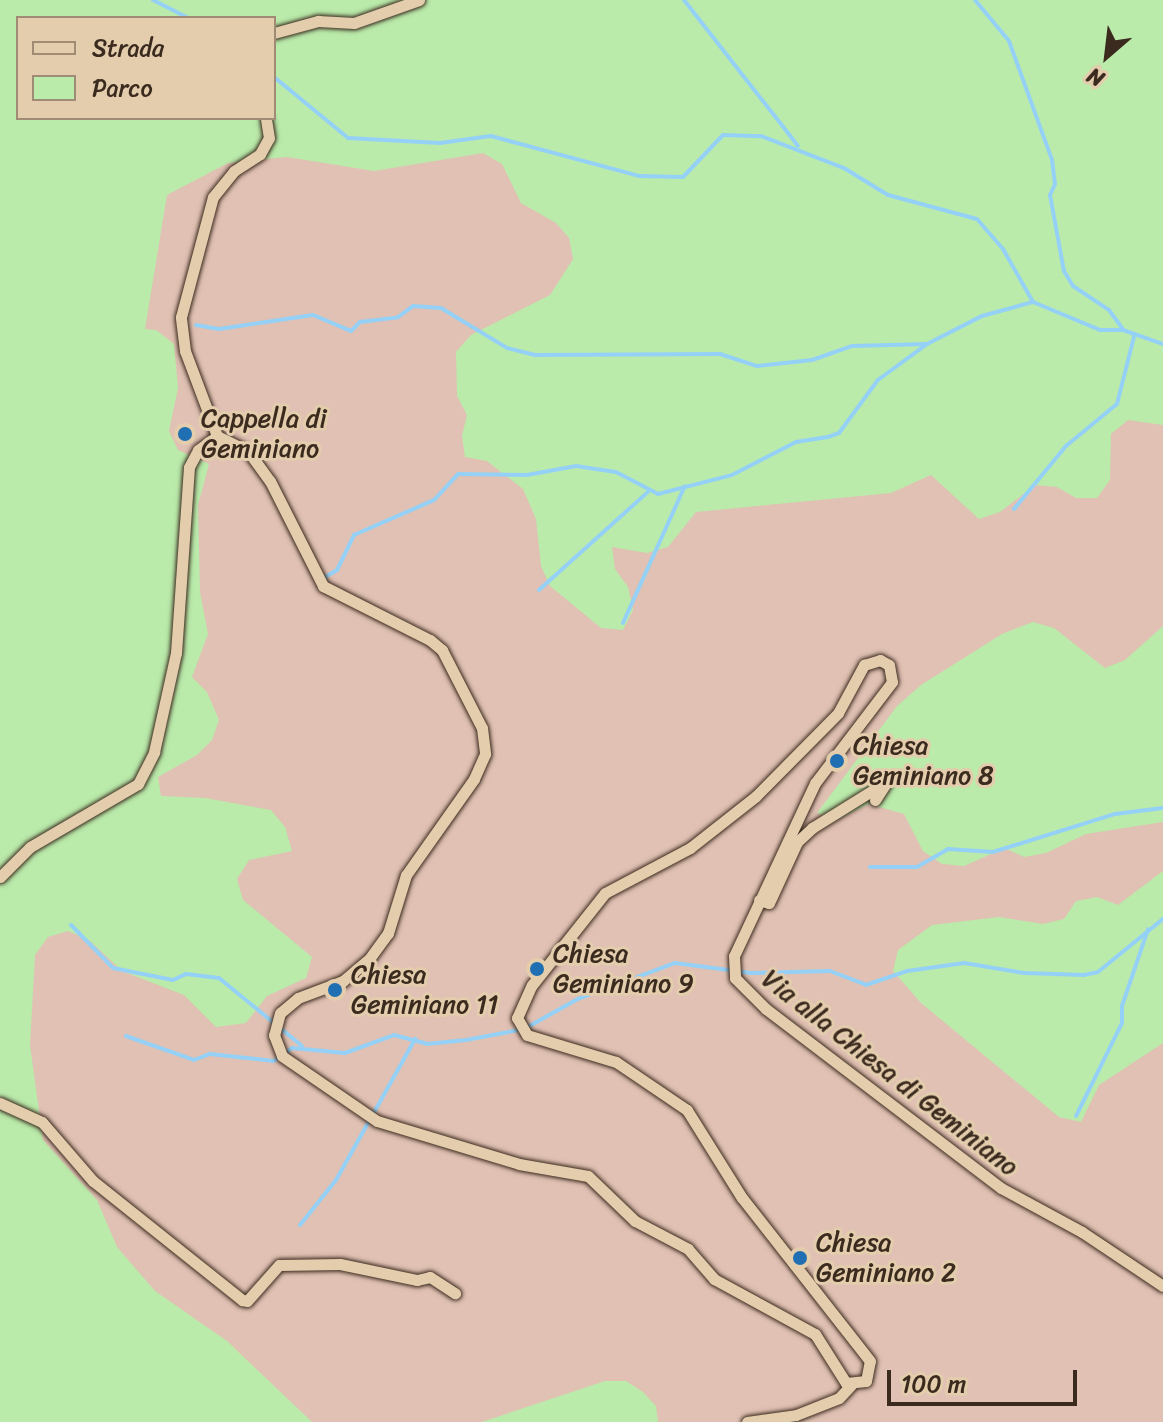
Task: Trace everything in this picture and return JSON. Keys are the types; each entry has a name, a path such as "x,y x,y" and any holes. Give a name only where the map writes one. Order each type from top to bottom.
{"street":[{"path":"276,32 318,21 354,23 419,0"},
{"path":"266,120 269,138 260,154 234,171 213,197 181,317 185,351 217,436 248,451 270,481 323,586 416,631 442,650 482,728 485,754 474,779 406,875 380,947 343,981 298,998 280,1013 274,1035 282,1056 377,1121 519,1164 588,1176 635,1221 688,1249 714,1279 815,1334 838,1375 851,1385 839,1398 796,1415 747,1422"},
{"path":"0,877 30,847 117,800 144,773 154,752 176,653 189,467 198,450 217,436"},
{"name":"Via alla Chiesa di Geminiano","path":"851,1385 866,1381 870,1361 742,1198 687,1110 616,1062 527,1035 517,1018 532,985 605,893 690,848 756,796 838,713 864,665 885,662 892,682 815,783 759,900 733,968 750,996 1001,1188 1082,1232 1163,1286"},
{"path":"759,900 769,903 797,842 812,828 886,782 875,800"},
{"path":"0,1103 42,1122 93,1181 242,1300 247,1301 279,1265 340,1264 417,1280 430,1277 455,1293"}],"green space":[{"path":"0,0 1163,0 1163,425 1128,420 1111,434 1110,480 1097,498 1076,498 1057,487 1035,485 1000,512 979,519 931,475 891,493 696,512 668,547 647,553 612,547 615,569 628,587 633,610 623,630 601,628 550,586 541,566 536,519 523,489 487,461 465,457 462,436 467,415 457,396 456,352 471,335 550,295 573,259 569,238 556,223 521,203 502,164 483,153 374,171 287,157 228,163 167,195 145,329 156,330 174,344 178,388 169,431 178,450 209,464 198,505 200,592 208,634 192,677 207,692 219,720 212,740 197,755 158,777 161,796 205,798 271,810 285,827 292,851 249,860 237,879 243,900 312,957 306,978 267,996 246,1023 216,1027 184,995 122,971 89,940 68,931 48,937 35,955 30,1045 43,1140 97,1200 117,1247 155,1291 227,1341 312,1422 0,1422"},
{"path":"1033,622 1054,628 1105,668 1125,660 1163,626 1163,822 1086,834 1046,853 1024,857 1005,848 964,866 942,864 923,851 904,814 869,804 837,820 817,813 897,706 921,685 1002,634"},
{"path":"1163,871 1163,1043 1099,1085 1081,1122 1059,1117 921,1003 893,971 898,950 932,925 999,917 1043,924 1064,919 1076,901 1097,897 1118,905"},
{"path":"605,1381 626,1381 643,1392 656,1406 658,1422 482,1422"}],"waterway":[{"path":"153,0 184,16"},
{"path":"684,0 798,146"},
{"path":"975,0 1009,41 1052,160 1055,184 1050,195 1064,271 1073,286 1109,310 1123,329"},
{"path":"276,79 348,138 440,143 491,136 639,176 683,177 723,135 761,136 844,168 888,195 977,219 1003,249 1033,302 1100,330 1123,330 1163,344"},
{"path":"325,577 337,570 354,535 434,500 458,474 527,475 576,466 616,472 658,494 732,475 796,442 839,433 878,380 927,344 982,316 1033,302"},
{"path":"196,325 219,329 313,315 351,331 360,322 398,317 413,306 441,308 507,348 536,355 720,354 757,366 812,360 852,346 927,344"},
{"path":"1014,509 1066,446 1117,404 1134,337"},
{"path":"623,623 685,486"},
{"path":"539,590 648,492"},
{"path":"870,867 917,867 948,849 993,852 1115,814 1163,808"},
{"path":"126,1036 194,1060 210,1054 274,1061 292,1048 345,1053 394,1035 427,1044 466,1040 524,1029 578,999 675,963 751,973 830,971 866,985 907,971 964,963 1024,973 1084,975 1098,972 1163,919"},
{"path":"71,925 113,968 173,980 186,974 219,978 302,1046"},
{"path":"1076,1116 1122,1023 1122,1006 1148,929"},
{"path":"300,1225 336,1180 415,1039"}],"place":[{"name":"Cappella di Geminiano","path":"185,434"},
{"name":"Chiesa Geminiano 8","path":"837,761"},
{"name":"Chiesa Geminiano 9","path":"537,969"},
{"name":"Chiesa Geminiano 11","path":"335,990"},
{"name":"Chiesa Geminiano 2","path":"800,1258"}]}
